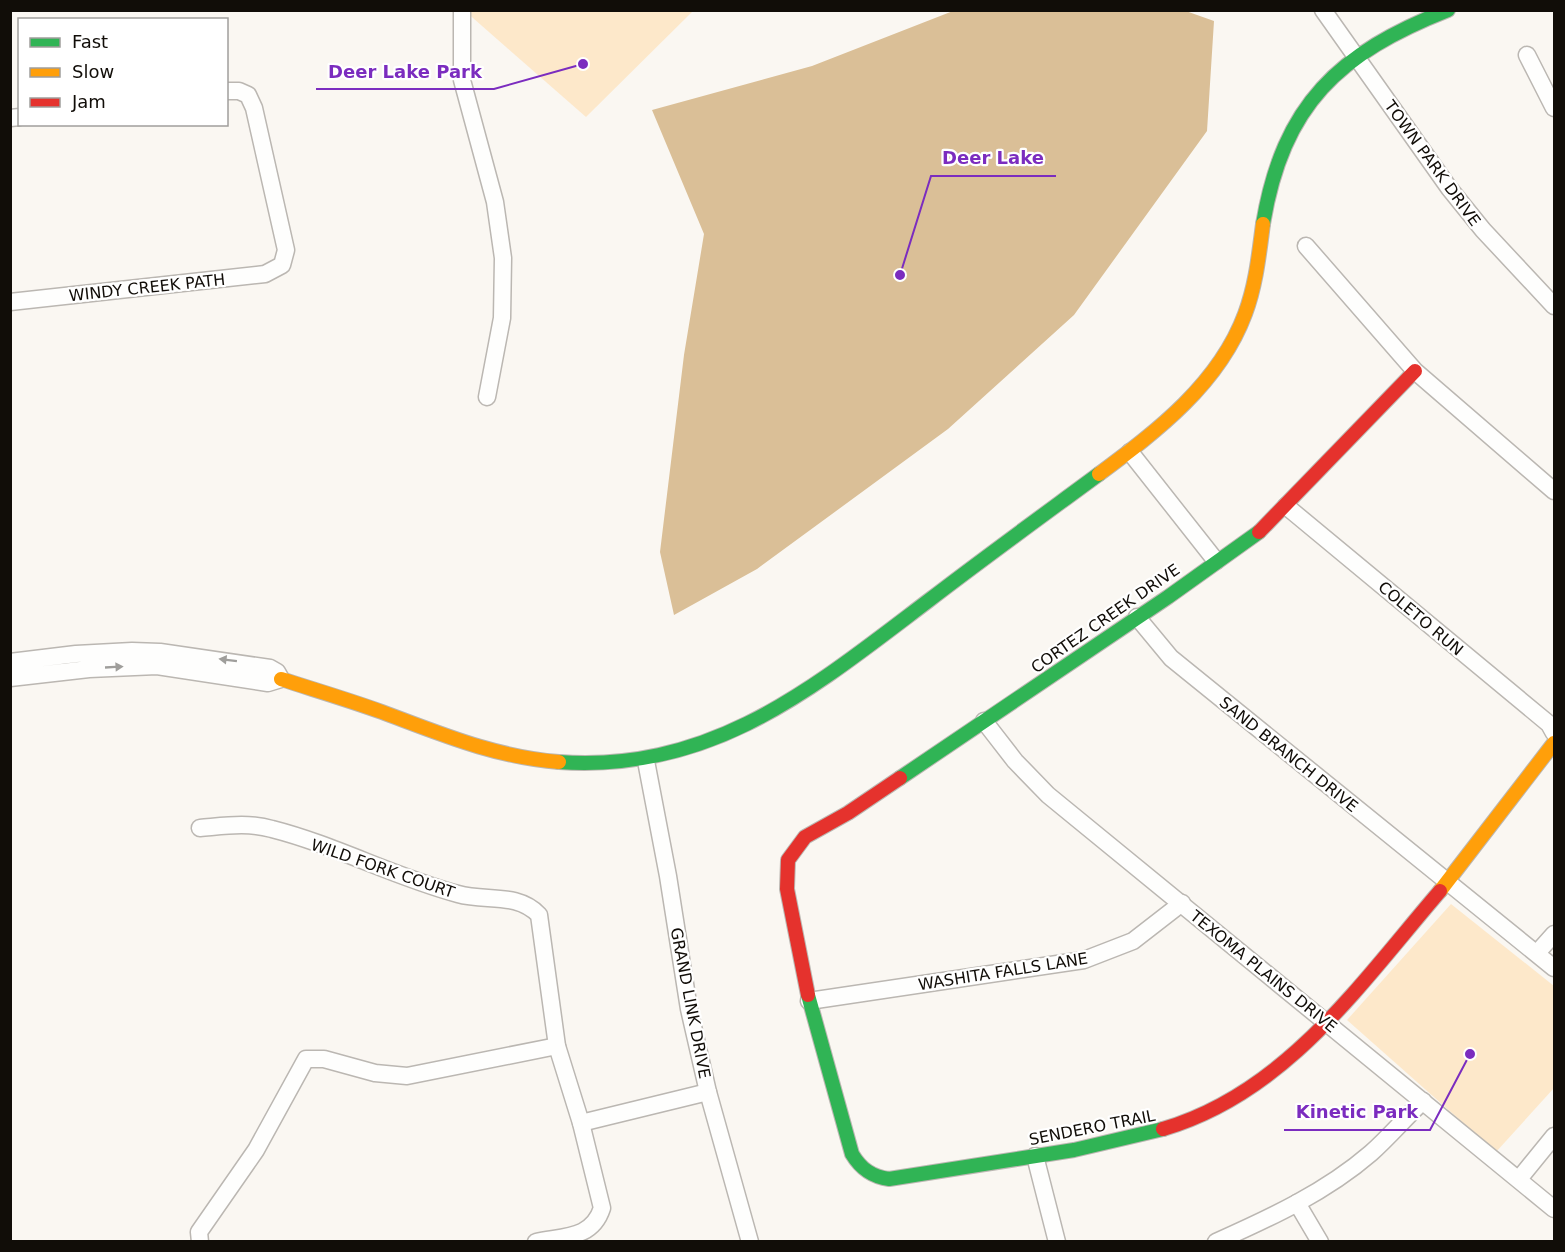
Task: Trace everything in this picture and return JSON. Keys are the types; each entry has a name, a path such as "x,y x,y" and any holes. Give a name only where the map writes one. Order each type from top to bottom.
{"street":[{"path":"462,10 462,80 495,202 503,258 502,318 487,397"},
{"name":"TOWN PARK DRIVE","path":"1323,10 1449,188 1483,230 1554,306"},
{"path":"10,662 54,665 157,666 268,682 280,679 370,708 475,747 510,755 580,763 646,761 709,744 747,728 775,712 1130,452 1179,411 1206,381 1229,346 1245,313 1260,250 1269,193 1290,131 1310,99 1370,45 1448,10"},
{"path":"1527,55 1554,108"},
{"name":"WINDY CREEK PATH","path":"10,302 265,274 282,265 286,250 248,95 239,91 228,92"},
{"path":"1306,246 1415,371 1554,491"},
{"name":"CORTEZ CREEK DRIVE","path":"809,1001 787,879 788,860 795,846 807,835 848,813 984,721 1266,527 1415,371"},
{"path":"1130,452 1216,561"},
{"name":"COLETO RUN","path":"1286,506 1548,724 1554,732"},
{"name":"SAND BRANCH DRIVE","path":"1137,617 1171,658 1554,968"},
{"path":"10,678 54,665"},
{"name":"TEXOMA PLAINS DRIVE","path":"984,721 1015,761 1048,795 1554,1209"},
{"name":"SENDERO TRAIL","path":"809,1001 852,1154 865,1171 875,1178 888,1179 1035,1156 1126,1140 1168,1129 1207,1113 1285,1063 1326,1022 1447,883 1554,743"},
{"name":"GRAND LINK DRIVE","path":"646,761 668,876 689,1009 708,1092 750,1242"},
{"name":"WILD FORK COURT","path":"200,828 236,824 271,828 460,895 515,900 530,905 539,915 557,1046 581,1123 602,1208 597,1222 587,1232 536,1242"},
{"name":"WASHITA FALLS LANE","path":"809,1001 1084,960 1133,941 1182,903"},
{"path":"1537,953 1554,934"},
{"path":"200,1242 199,1232 256,1150 306,1059 324,1059 375,1073 407,1076 557,1046"},
{"path":"581,1123 708,1092"},
{"path":"1216,1242 1265,1221 1297,1203 1370,1154 1423,1101"},
{"path":"1519,1179 1554,1136"},
{"path":"1035,1156 1057,1242"},
{"path":"1297,1203 1320,1242"}],"shaded area":[{"path":"1183,10 1214,21 1207,131 1074,315 948,429 757,569 674,615 660,552 684,355 704,234 652,110 812,66 953,11"},
{"path":"465,11 693,11 586,117"},
{"path":"1451,904 1554,986 1554,1088 1496,1152 1347,1020"}],"traffic: fast":[{"path":"1263,224 1272,182 1285,146 1302,115 1322,88 1347,65 1376,45 1448,10"},
{"path":"559,762 614,762 665,754 713,739 758,718 801,693 843,664 1099,474"},
{"path":"900,778 1168,597 1259,532"},
{"path":"808,995 852,1154 863,1168 877,1176 889,1179 1074,1150 1163,1129"}],"traffic: slow":[{"path":"1099,474 1164,423 1203,384 1219,362 1234,339 1249,303 1257,269 1263,224"},
{"path":"281,679 490,750 559,762"},
{"path":"1440,891 1554,743"}],"traffic: jam":[{"path":"1259,532 1415,371"},
{"path":"808,995 787,889 788,860 805,837 848,813 900,778"},
{"path":"1163,1129 1207,1112 1247,1090 1284,1062 1350,998 1440,891"}],"place":[{"name":"Deer Lake Park","path":"583,64"},
{"name":"Deer Lake","path":"900,275"},
{"name":"Kinetic Park","path":"1470,1054"}]}
